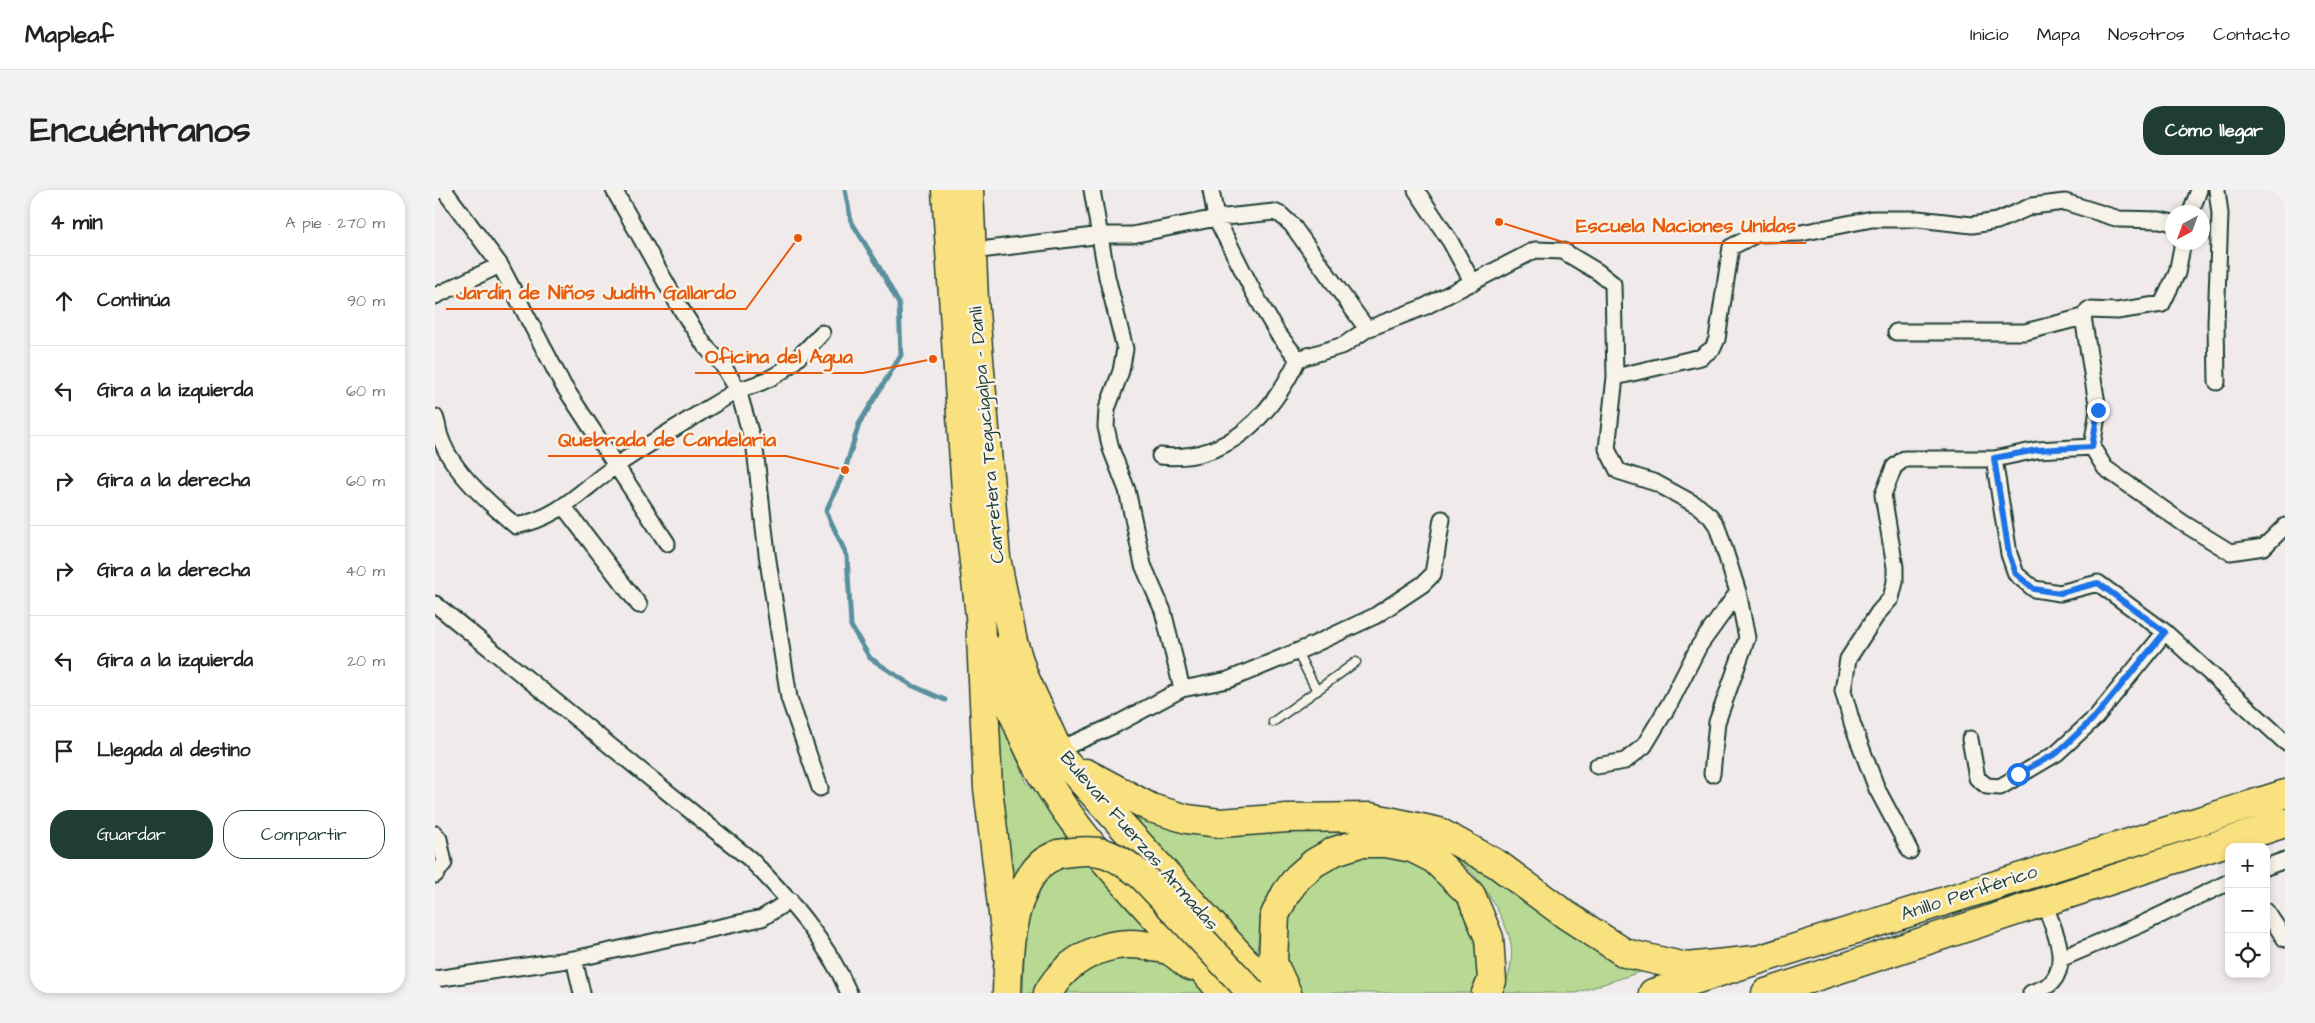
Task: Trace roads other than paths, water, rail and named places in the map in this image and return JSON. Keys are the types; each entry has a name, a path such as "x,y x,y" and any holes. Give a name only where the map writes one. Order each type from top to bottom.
{"highway":[{"name":"Carretera Tegucigalpa - Danli","path":"946,190 966,491 980,616"},
{"name":"Carretera Tegucigalpa - Danli","path":"969,190 972,251 997,558 1013,642 1024,676"},
{"path":"980,616 988,788 1008,956 1007,993"},
{"name":"Bulevar Fuerzas Armadas","path":"980,616 1001,682 1040,770 1090,842 1219,989"},
{"name":"Bulevar Fuerzas Armadas","path":"1024,676 1060,754 1274,993"},
{"path":"1060,754 1117,792 1151,808 1187,819 1220,823 1287,818 1369,817 1439,832 1497,864 1566,915 1625,953 1686,967 1756,960"},
{"name":"Anillo Periférico","path":"1653,993 2285,794"},
{"name":"Anillo Periférico","path":"1766,993 2285,823"},
{"path":"1287,993 1273,963 1275,915 1290,888 1314,863 1335,851 1360,843 1386,843 1412,848 1434,859 1471,895 1489,938 1492,981 1486,993"},
{"path":"1008,956 1019,900 1029,879 1042,862 1058,854 1093,851 1109,853 1142,876 1252,993"},
{"path":"1048,993 1054,983 1072,964 1092,952 1113,946 1138,944 1168,950 1219,989"}],"street":[{"path":"443,190 499,265 563,385 667,543"},
{"path":"614,190 679,306 705,346 723,364 738,390 755,449 767,554 789,698 820,788"},
{"path":"1092,190 1102,235 1107,278 1125,349 1121,371 1107,409 1106,427 1111,449 1127,490 1143,565 1163,611 1182,689"},
{"path":"1211,190 1216,218 1278,334 1298,359"},
{"path":"1415,190 1450,241 1473,283"},
{"path":"2194,205 2199,190"},
{"path":"2217,190 2221,214 2216,323 2217,382"},
{"path":"1615,377 1701,357 1713,348 1717,339 1731,247 1757,234 1801,233 1872,218 1917,219 1973,225 1997,221 2032,206 2065,202 2119,219 2165,221"},
{"path":"972,251 1102,235 1132,235 1216,218 1274,212 1281,215 1292,225 1367,329"},
{"path":"1160,456 1179,458 1199,455 1228,443 1250,427 1267,409 1298,359 1344,345 1367,329 1424,307 1535,250 1563,251 1598,272 1613,284 1615,377 1607,449 1618,471 1656,483 1698,506 1710,516 1717,526 1738,592 1747,638 1717,722 1712,774"},
{"path":"1896,332 2025,332 2083,317 2088,310 2117,311 2162,304 2177,274 2182,250"},
{"path":"435,296 499,265"},
{"path":"2083,317 2098,410 2092,447 2105,468 2183,523 2230,552 2263,547 2285,526"},
{"path":"435,417 441,440 455,465 516,526 534,522 564,507 615,466 738,390 760,385 791,366 822,334"},
{"path":"1909,851 1877,789 1843,691 1848,659 1878,613 1891,598 1895,582 1895,567 1883,495 1893,467 1904,459 1994,458 2037,450 2092,447"},
{"path":"1994,458 2009,554 2016,574 2034,589 2060,593 2098,583 2165,632 2285,742"},
{"path":"564,507 639,605"},
{"path":"1060,754 1182,689 1228,680 1297,652 1375,616 1423,584 1433,574 1442,519"},
{"path":"1597,766 1625,761 1643,746 1670,702 1699,646 1738,592"},
{"path":"435,604 750,859 790,900 837,966 849,993"},
{"path":"1970,739 1977,778 1987,786 2000,787 2057,753 2096,716 2165,632"},
{"path":"435,834 439,839 444,863 435,875"},
{"path":"2270,866 2285,860"},
{"path":"2060,960 2225,884"},
{"path":"435,979 574,959 761,918 790,900"},
{"path":"2031,993 2052,989 2061,968 2057,939 2043,901"},
{"path":"2270,917 2285,939"},
{"path":"574,959 582,993"}],"lane":[{"path":"1297,652 1317,691"},
{"path":"1273,722 1356,662"}],"waterway":[{"path":"845,190 851,221 899,304 901,355 859,424 845,470 826,511 847,556 851,626 870,658 911,685 945,700"}],"place":[{"name":"Escuela Naciones Unidas","path":"1499,222"},
{"name":"Jardín de Niños Judith Gallardo","path":"798,238"},
{"name":"Oficina del Agua","path":"933,359"},
{"name":"Quebrada de Candelaria","path":"845,470"}]}
